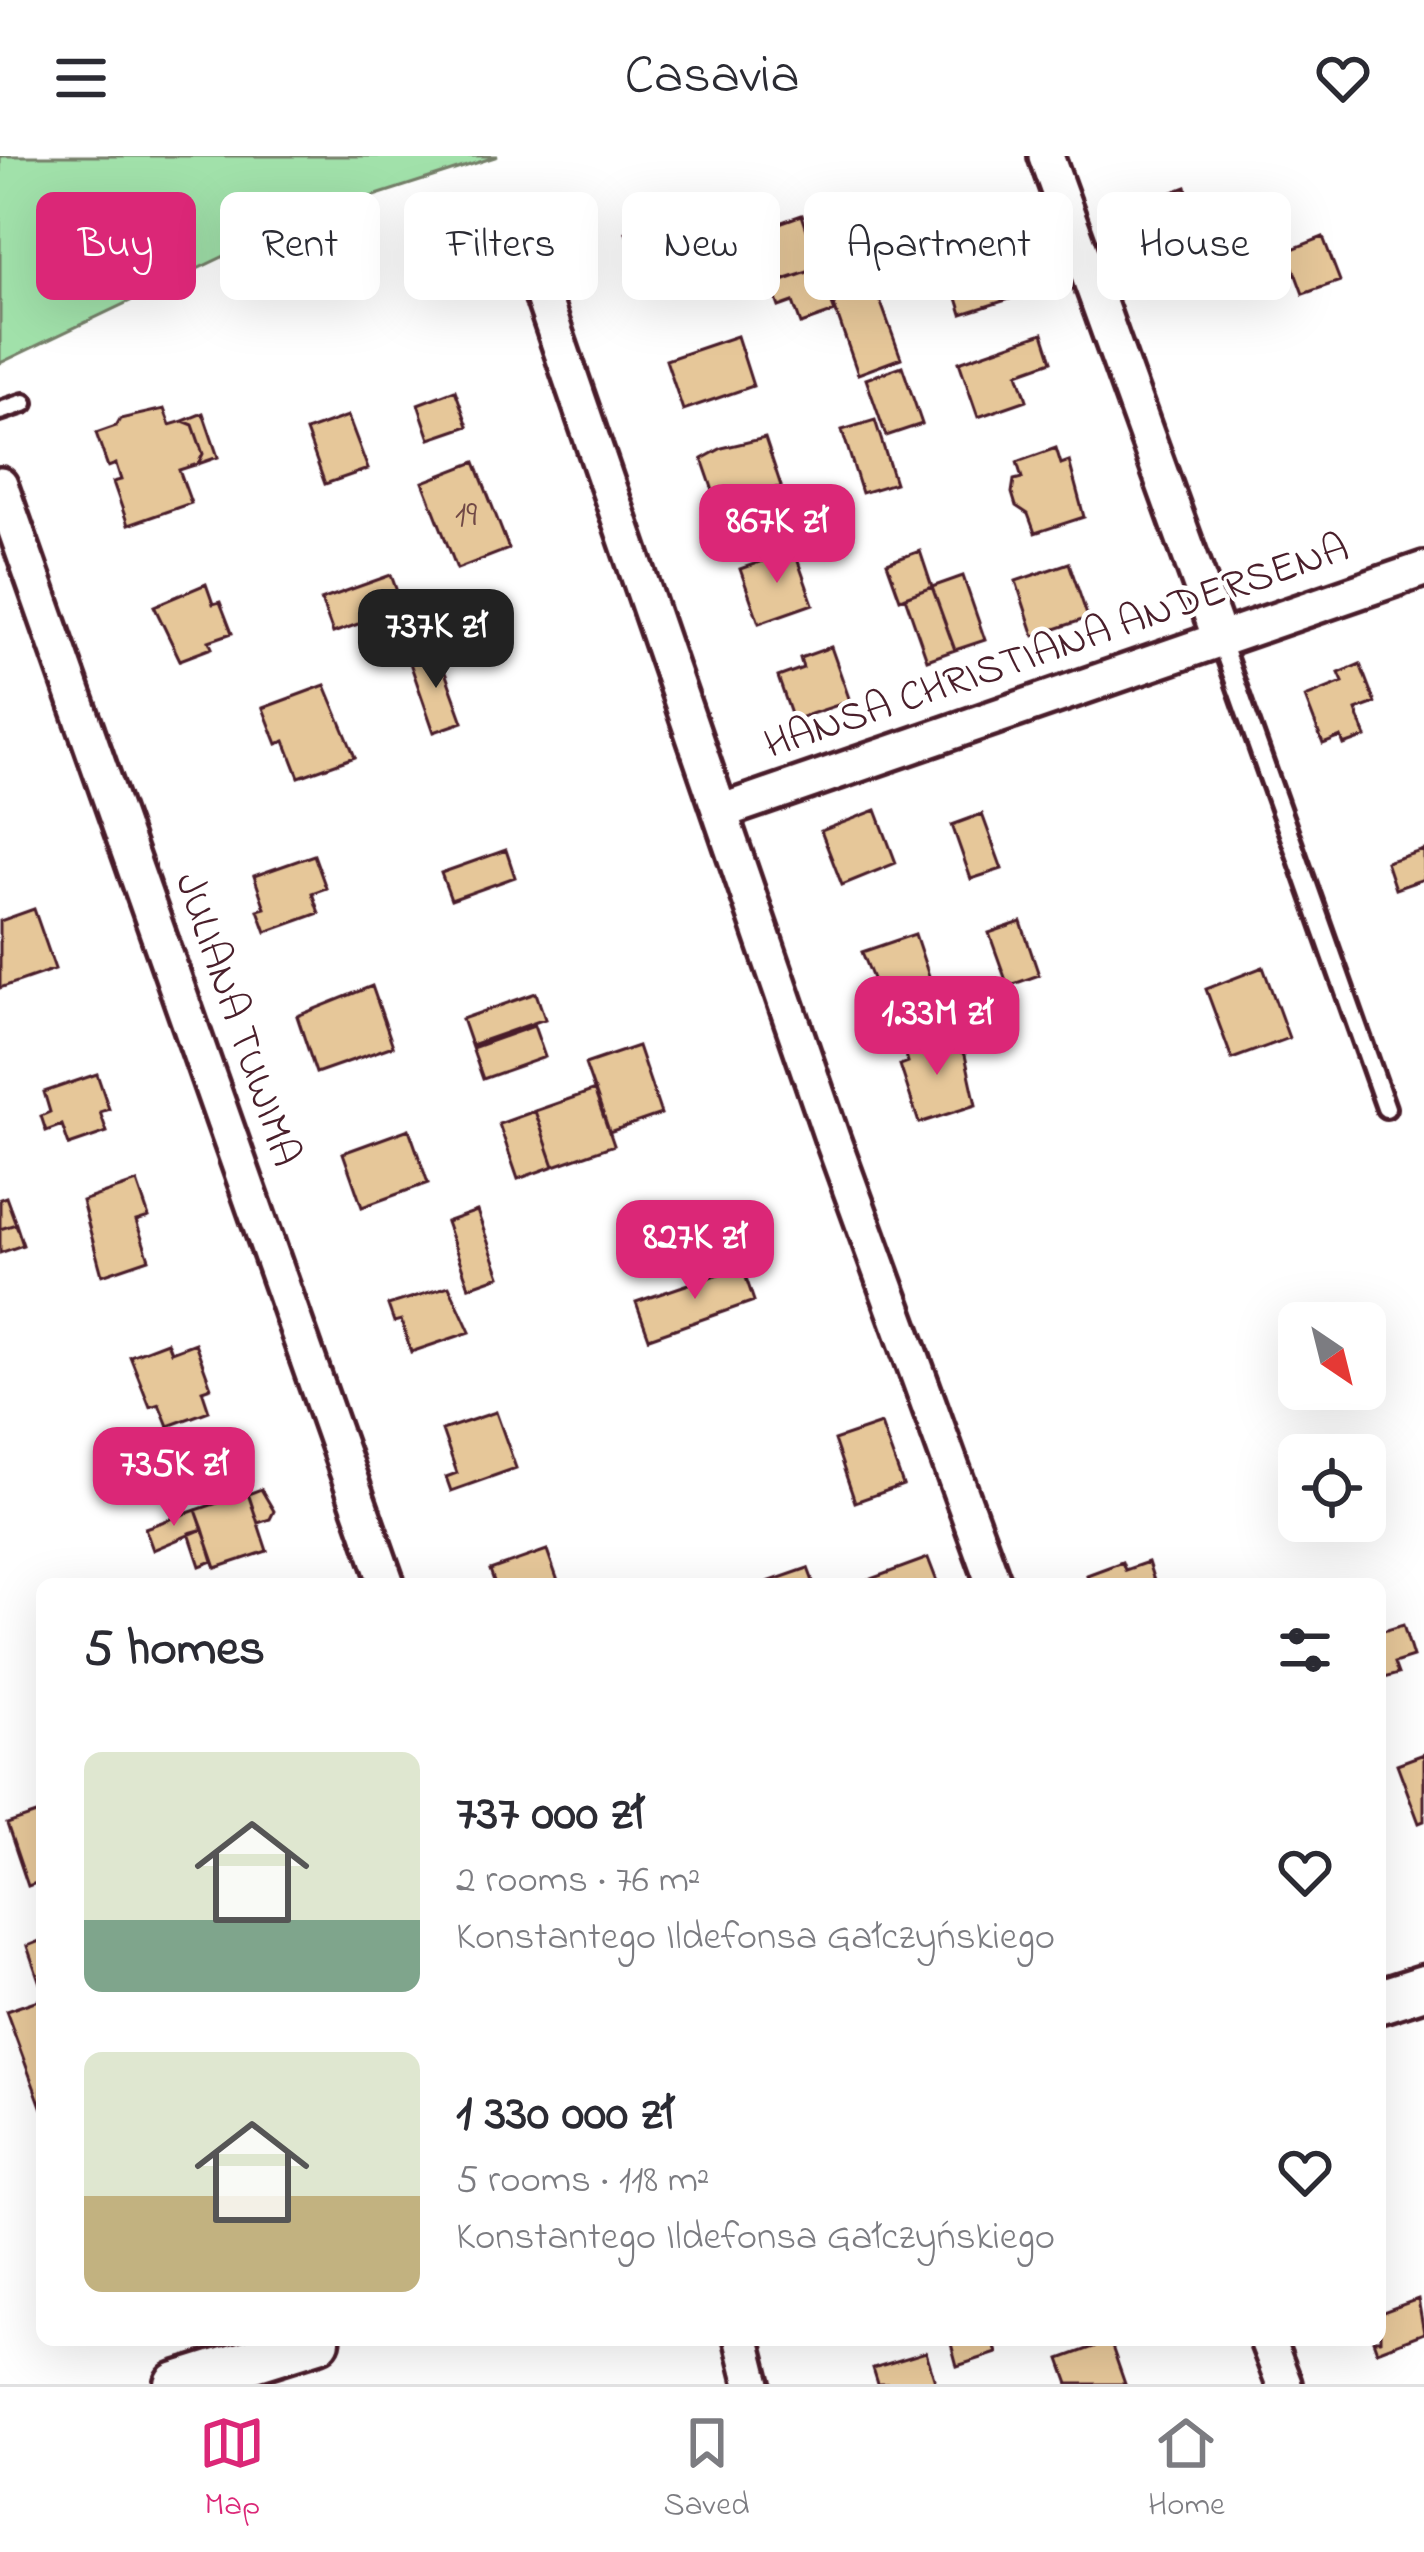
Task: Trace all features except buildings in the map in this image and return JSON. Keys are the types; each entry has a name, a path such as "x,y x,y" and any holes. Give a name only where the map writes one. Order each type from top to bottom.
{"street":[{"path":"1046,156 1220,639"},
{"path":"544,300 832,1138 992,1578"},
{"name":"JULIANA TUWIMA","path":"0,485 385,1578"},
{"name":"HANSA CHRISTIANA ANDERSENA","path":"720,812 1424,568"},
{"path":"1386,1999 1424,1987"},
{"path":"177,2384 299,2346"},
{"path":"744,2346 753,2384"},
{"path":"1269,2346 1284,2384"}],"lane":[{"path":"0,411 24,403"},
{"path":"1220,639 1386,1108"}],"green space":[{"path":"0,156 498,156 380,194 220,192 220,258 196,270 196,192 36,192 36,300 132,300 0,363"}]}
